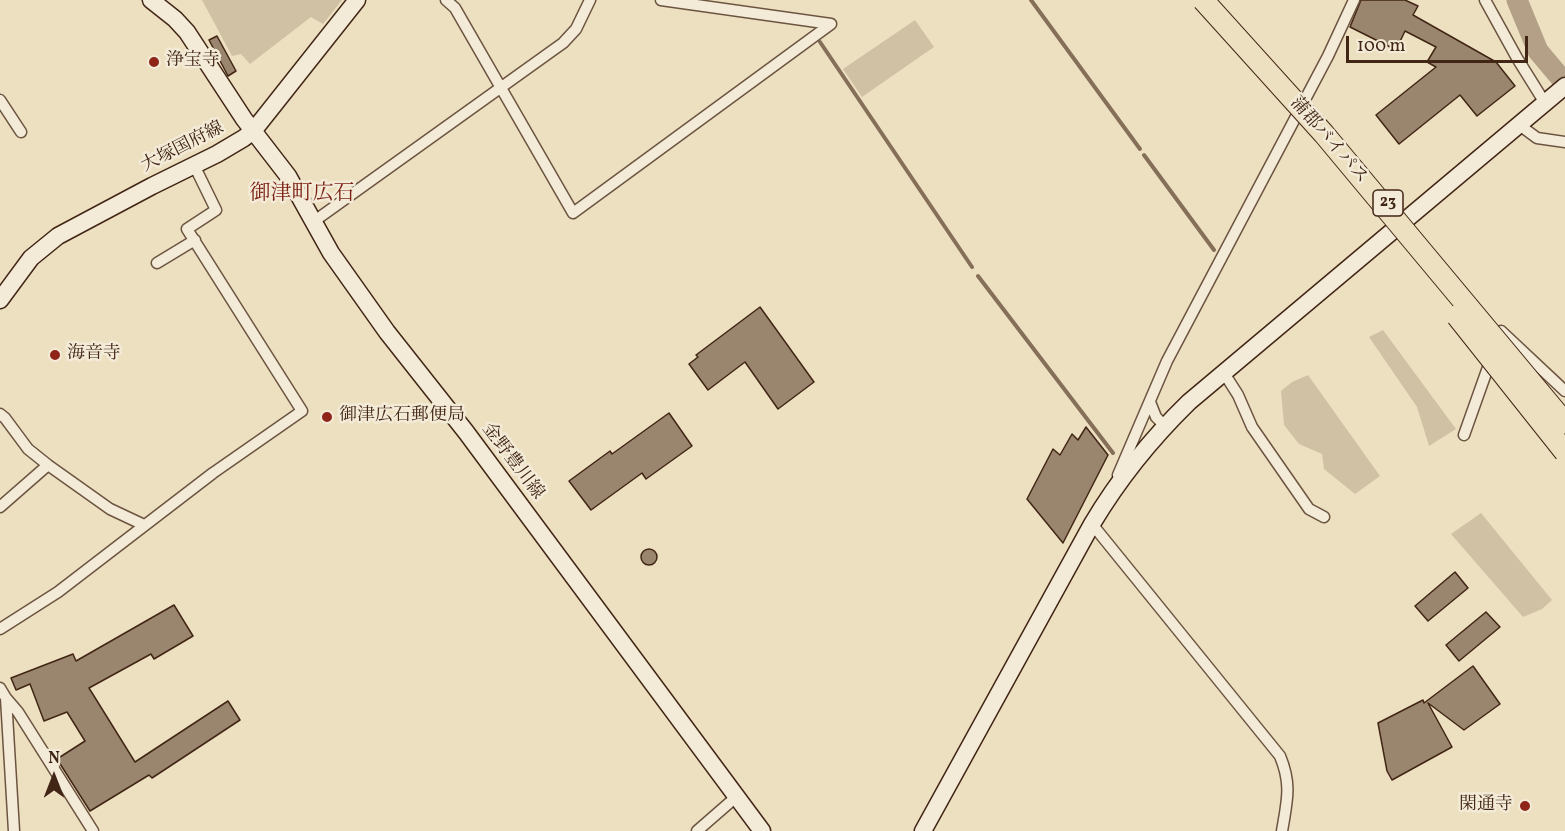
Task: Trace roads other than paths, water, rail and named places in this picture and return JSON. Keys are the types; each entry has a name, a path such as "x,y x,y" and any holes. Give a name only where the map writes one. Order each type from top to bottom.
{"highway":[{"name":"蒲郡バイパス","path":"1203,0 1324,134 1565,423"},
{"name":"蒲郡バイパス","path":"1212,0 1565,405"},
{"path":"1422,251 1449,305 1565,452"}],"main road":[{"name":"金野豊川線","path":"150,0 175,19 187,32 244,119 288,176 331,253 387,332 466,432 762,831"},
{"name":"大塚国府線","path":"0,300 26,263 58,236 244,138 254,130 357,0"},
{"path":"923,831 1092,524 1138,455 1189,402 1554,95"}],"street":[{"path":"446,0 455,8 573,213 831,24 661,0"},
{"path":"313,222 563,42 576,29 590,0"},
{"path":"1112,491 1167,361 1328,56 1354,0"},
{"path":"1485,0 1517,58 1554,95"},
{"path":"0,100 21,132"},
{"path":"1518,124 1537,138 1565,142"},
{"path":"0,629 58,592 213,472 302,411 187,230 216,210 194,165"},
{"path":"157,263 195,240"},
{"path":"1464,435 1501,331 1565,391"},
{"path":"1224,373 1258,436 1309,509 1324,517"},
{"path":"1150,402 1156,417 1165,426"},
{"path":"0,414 28,449 48,465 111,509 144,525"},
{"path":"0,507 48,465"},
{"path":"1092,524 1280,756 1288,778 1282,831"},
{"path":"0,688 18,712 93,831"},
{"path":"6,698 14,831"},
{"path":"697,831 736,797"}],"waterway":[{"path":"1031,0 1140,149"},
{"path":"1517,0 1538,51 1565,83"},
{"path":"820,42 972,267"},
{"path":"1144,155 1214,250"},
{"path":"978,276 1113,453"}],"place":[{"name":"浄宝寺","path":"154,62"},
{"name":"海音寺","path":"55,355"},
{"name":"御津広石郵便局","path":"327,417"},
{"name":"閑通寺","path":"1525,806"}],"district":[{"name":"御津町広石","path":"302,195"}]}
